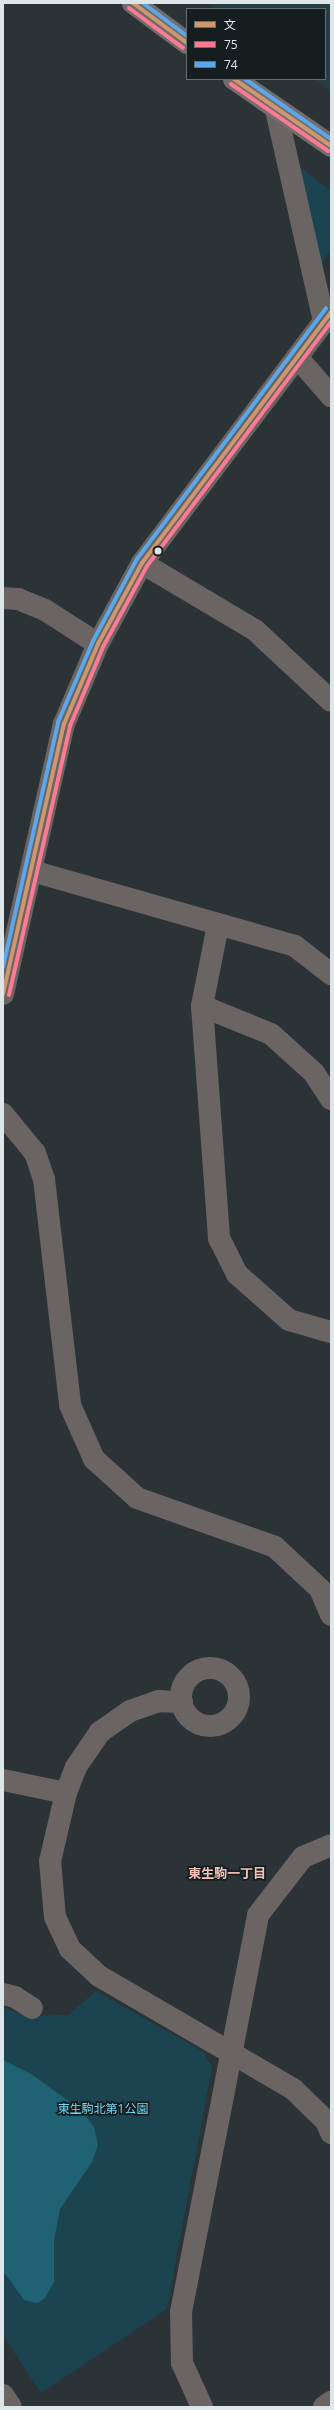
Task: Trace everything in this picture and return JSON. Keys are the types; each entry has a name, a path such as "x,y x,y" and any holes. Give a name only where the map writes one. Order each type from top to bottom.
{"main road":[{"path":"133,3 186,42"},
{"path":"235,80 276,110 331,146"}],"street":[{"path":"3,994 9,937 32,871 64,724 98,644 142,563 327,317 276,110"},
{"path":"296,357 331,396"},
{"path":"142,563 255,630 331,701"},
{"path":"3,598 18,599 45,610 98,644"},
{"path":"32,871 295,946 331,974"},
{"path":"218,924 202,1006 219,1238 237,1274 289,1320 331,1332"},
{"path":"202,1006 270,1034 314,1073 331,1099"},
{"path":"3,1114 35,1153 44,1179 70,1405 94,1459 137,1498 275,1547 320,1589 331,1615"},
{"path":"182,1702 159,1701 130,1711 100,1732 76,1767 66,1793 50,1861 50,1892 55,1917 70,1949 99,1976 229,2050 293,2089 326,2121 331,2133"},
{"path":"3,1780 66,1793"},
{"path":"202,2407 182,2363 181,2312 229,2050 258,1915 303,1857 331,1845"},
{"path":"3,1994 15,1997 32,2008"},
{"path":"3,2395 11,2407"},
{"path":"324,2407 331,2402"}],"shaded area":[{"path":"209,3 331,3 331,91 315,80 326,80 326,8 216,8"},
{"path":"3,2060 31,2074 81,2110 94,2127 98,2145 92,2162 60,2209 54,2240 54,2282 45,2298 37,2303 24,2300 3,2271"}],"green space":[{"path":"301,168 331,191 331,249 318,270 298,171"},
{"name":"東生駒北第1公園","path":"96,1991 204,2052 212,2067 167,2309 41,2393 3,2335 3,2007 24,2016 68,2015"}],"transit line":[{"name":"文","path":"133,3 186,42"},
{"name":"74","path":"143,3 186,35"},
{"name":"75","path":"129,8 183,48"},
{"name":"文","path":"235,80 331,146"},
{"name":"74","path":"246,80 331,139"},
{"name":"75","path":"231,84 328,151"},
{"name":"74","path":"3,967 58,722 93,641 137,559 326,308"},
{"name":"文","path":"3,994 64,724 98,644 142,563 331,312"},
{"name":"75","path":"9,995 70,726 103,647 147,566 331,322"}],"district":[{"name":"東生駒一丁目","path":"227,1873"}]}
